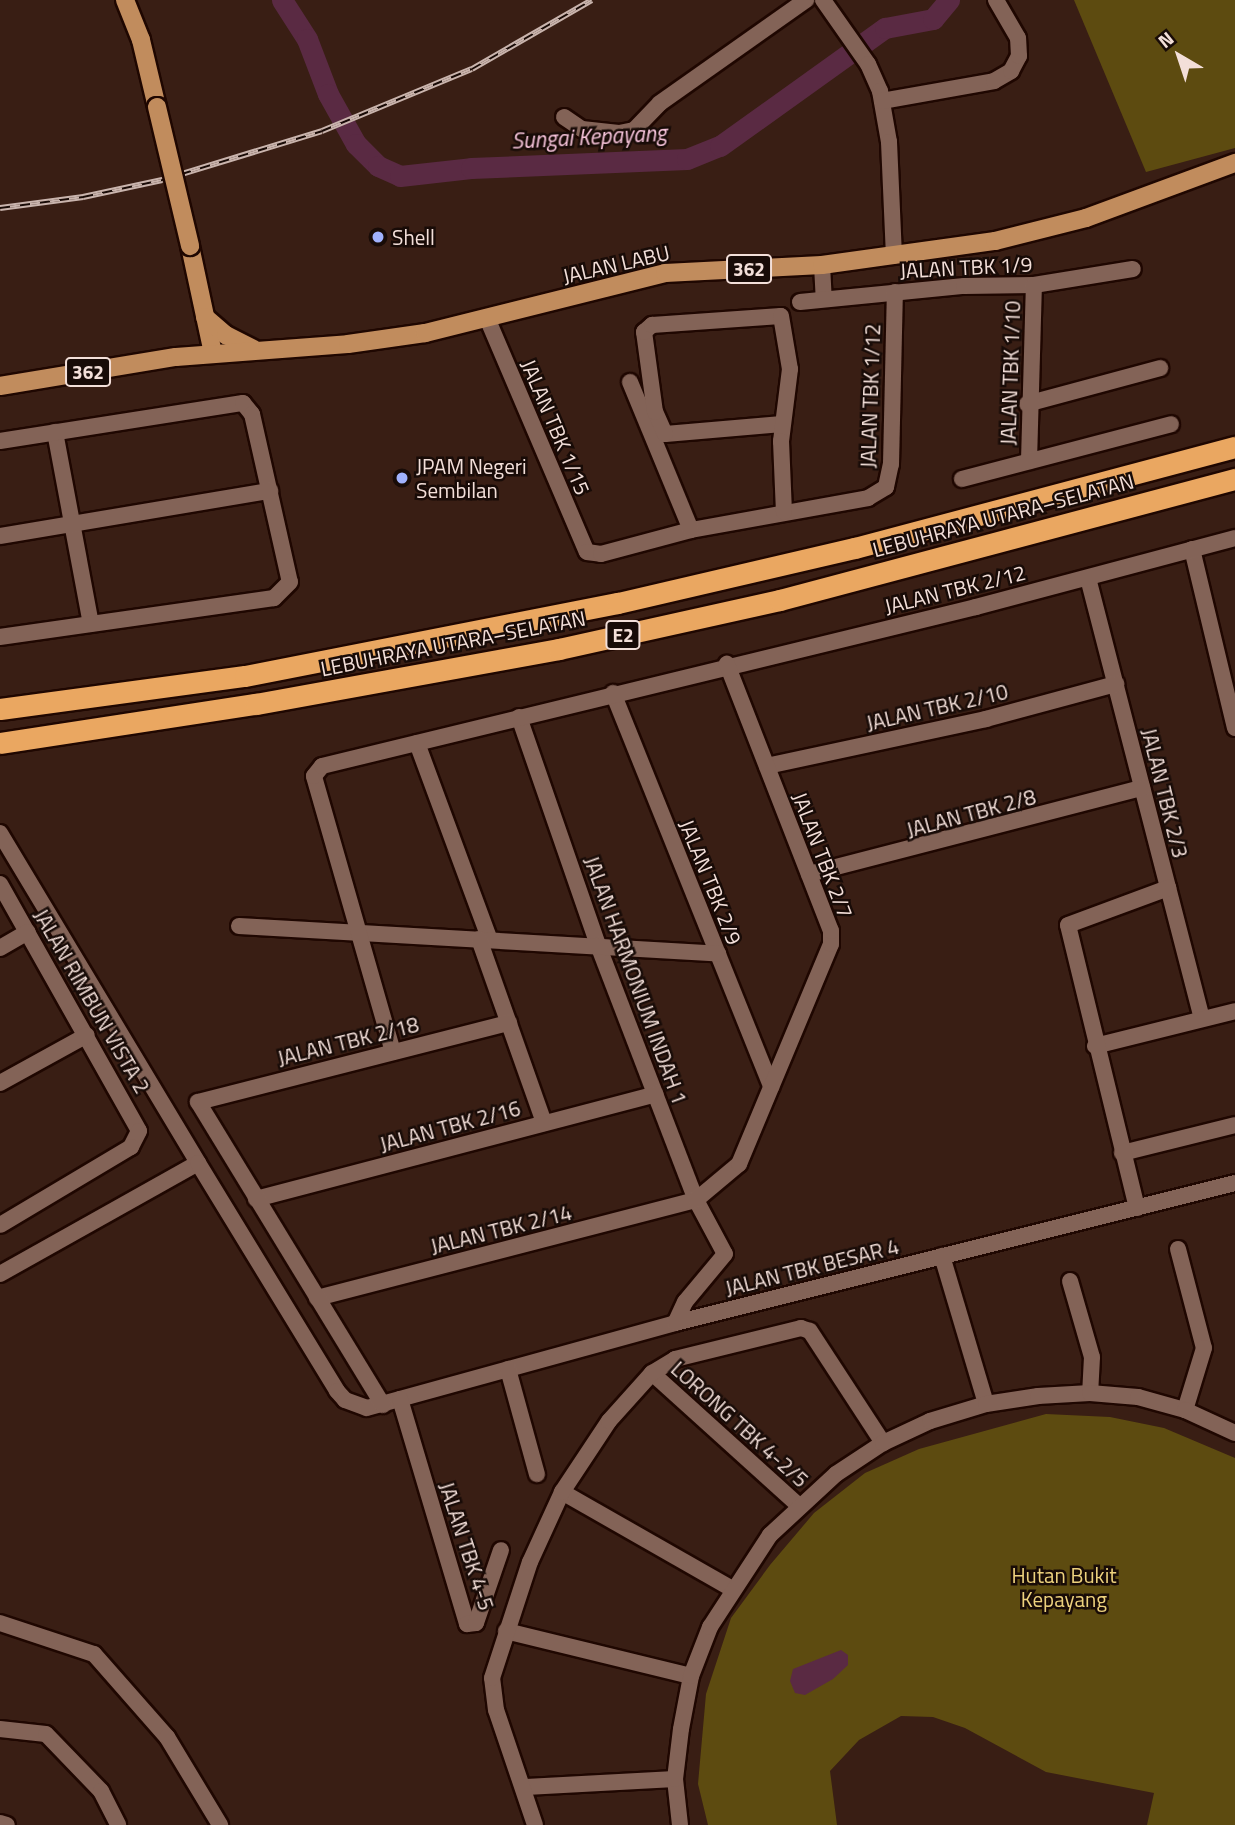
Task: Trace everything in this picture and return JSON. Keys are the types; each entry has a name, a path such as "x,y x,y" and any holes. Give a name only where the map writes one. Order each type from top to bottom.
{"highway":[{"name":"LEBUHRAYA UTARA–SELATAN","path":"0,709 245,676 618,603 855,548 1235,447"},
{"name":"LEBUHRAYA UTARA–SELATAN","path":"0,743 256,704 559,649 780,600 1235,479"}],"main road":[{"path":"125,0 141,40 213,353"},
{"name":"JALAN LABU","path":"0,386 176,357 361,343 487,318 665,273 822,265 995,241 1086,218 1235,163"},
{"path":"206,322 256,350"},
{"path":"176,357 206,322"}],"street":[{"path":"564,117 582,129 619,133 634,130 660,103 806,0"},
{"path":"823,0 868,64 882,101 894,256"},
{"path":"882,101 994,81 1011,71 1019,56 1018,38 996,0"},
{"path":"822,265 824,299"},
{"name":"JALAN TBK 1/9","path":"800,302 895,292 1034,285 1133,269"},
{"name":"JALAN TBK 1/10","path":"1029,461 1027,404 1034,285"},
{"name":"JALAN TBK 1/12","path":"784,512 868,498 886,487 891,464 895,292"},
{"path":"630,382 691,530 784,512 782,424 790,369 781,316 648,328 643,335 654,412 668,434 782,424"},
{"name":"JALAN TBK 1/15","path":"487,318 587,552 601,554 691,530"},
{"path":"1027,404 1160,368"},
{"path":"0,441 236,402 252,414 290,582 274,598 0,638"},
{"name":"JALAN TBK 1/10","path":"962,479 1171,424"},
{"path":"55,432 74,523 90,624"},
{"path":"0,536 270,491"},
{"name":"JALAN TBK 2/12","path":"360,933 314,776 326,764 727,664 971,608 1235,538"},
{"path":"1192,549 1235,728"},
{"name":"JALAN TBK 2/3","path":"1088,578 1202,1019"},
{"name":"JALAN TBK 2/7","path":"696,1200 739,1164 831,944 831,931 727,664"},
{"name":"JALAN TBK 2/10","path":"767,766 992,718 1116,684"},
{"name":"JALAN TBK 2/9","path":"613,693 771,1086"},
{"name":"JALAN HARMONIUM INDAH 1","path":"519,717 598,945 696,1200 725,1254 685,1302 675,1323"},
{"path":"417,743 544,1123"},
{"name":"JALAN TBK 2/8","path":"809,874 950,841 1142,788"},
{"path":"3,835 337,1391 355,1404 383,1405"},
{"name":"JALAN RIMBUN VISTA 2","path":"0,884 137,1121 138,1140 0,1226"},
{"path":"1137,1208 1095,1046 1068,925 1168,888"},
{"path":"239,926 718,954"},
{"path":"0,948 28,932"},
{"path":"360,933 393,1052"},
{"path":"1095,1046 1235,1011"},
{"name":"JALAN TBK 2/18","path":"256,1199 198,1102 509,1023"},
{"path":"0,1083 87,1035"},
{"name":"JALAN TBK 2/16","path":"256,1199 656,1094"},
{"path":"1122,1153 1235,1125"},
{"path":"0,1274 198,1163"},
{"name":"JALAN TBK BESAR 4","path":"383,1405 675,1323 1235,1183"},
{"path":"256,1199 383,1405"},
{"name":"JALAN TBK 2/14","path":"317,1298 696,1200"},
{"path":"1178,1249 1204,1348 1185,1410"},
{"path":"942,1256 986,1404"},
{"path":"1070,1280 1092,1357 1090,1392"},
{"path":"535,1825 526,1787 496,1710 492,1678 530,1562 562,1492 609,1421 652,1373 675,1359 800,1328 810,1331 883,1443"},
{"path":"508,1369 537,1474"},
{"name":"LORONG TBK 4-2/5","path":"652,1373 799,1506"},
{"path":"680,1825 675,1779 691,1676 710,1627 732,1589 766,1541 799,1506 883,1443 986,1404 1090,1392 1138,1398 1185,1410 1235,1433"},
{"name":"JALAN TBK 4-5","path":"400,1399 467,1624 476,1623 501,1550"},
{"path":"562,1492 732,1589"},
{"path":"0,1623 94,1654 167,1737 220,1825"},
{"path":"506,1631 691,1676"},
{"path":"0,1729 46,1734 101,1791 118,1825"},
{"path":"526,1787 675,1779"},
{"path":"0,1823 7,1825"}],"green space":[{"path":"1074,0 1235,0 1235,148 1146,172"},
{"name":"Hutan Bukit Kepayang","path":"1046,1414 1110,1417 1164,1428 1235,1458 1235,1825 1147,1825 1154,1793 1046,1772 965,1728 933,1717 901,1716 859,1740 830,1771 837,1825 708,1825 698,1784 706,1694 731,1618 770,1565 814,1513 865,1473 919,1449"}],"shaded area":[{"path":"841,1650 848,1655 848,1665 833,1679 805,1695 795,1693 790,1681 793,1669"}],"waterway":[{"name":"Sungai Kepayang","path":"282,0 307,39 328,94 356,144 378,166 400,176 471,168 687,159 720,146 885,28 933,19 949,0"}],"railway":[{"path":"0,208 83,197 162,180 322,131 472,69 592,0"}],"place":[{"name":"Shell","path":"378,237"},
{"name":"JPAM Negeri Sembilan","path":"402,478"}]}
